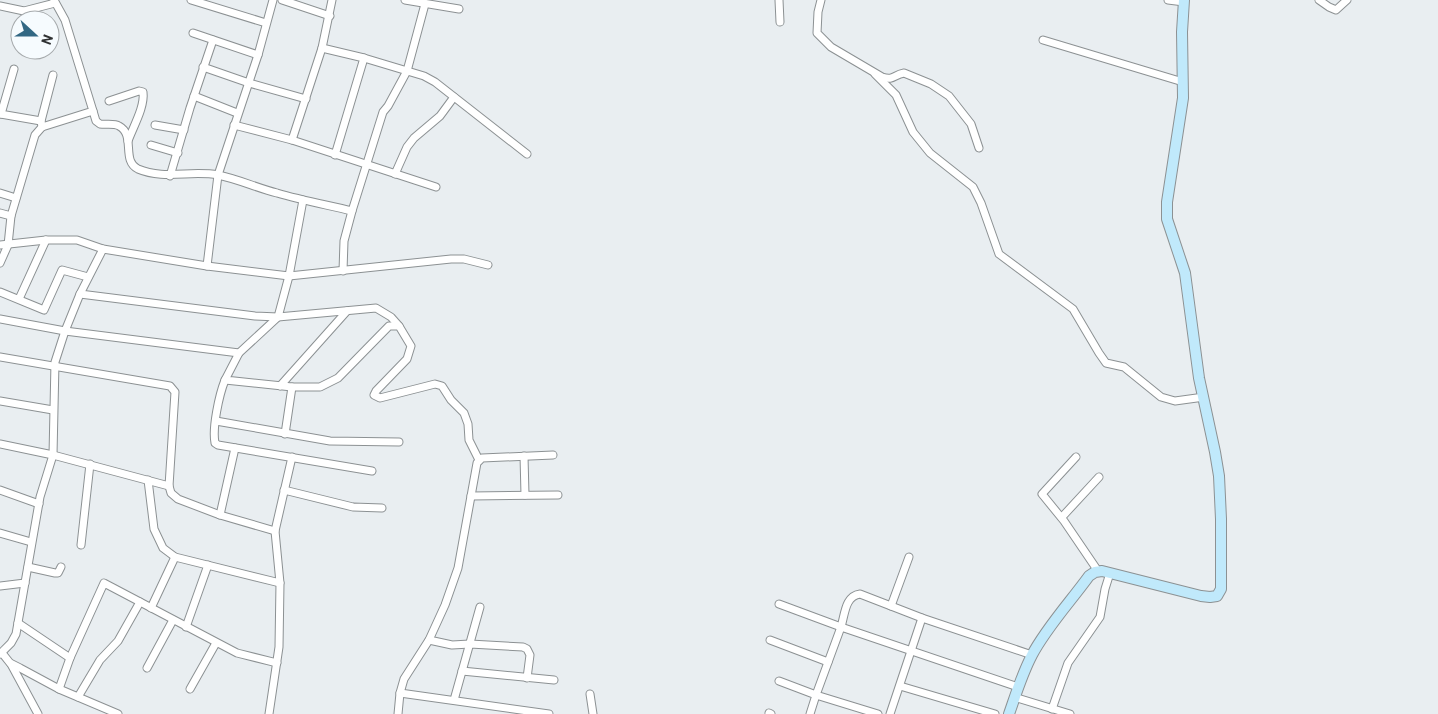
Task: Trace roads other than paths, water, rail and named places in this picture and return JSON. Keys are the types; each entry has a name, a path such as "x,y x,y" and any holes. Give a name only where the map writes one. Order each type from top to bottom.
{"street":[{"path":"192,0 266,23"},
{"path":"207,266 218,176 258,55 273,0"},
{"path":"282,0 330,16"},
{"path":"292,140 322,48 332,0"},
{"path":"405,0 459,10"},
{"path":"779,0 780,22"},
{"path":"821,0 818,12 817,33 831,46 875,74 896,95 913,132 930,153 973,187 981,203 999,254 1073,309 1106,363 1124,367 1161,397 1175,401 1204,397"},
{"path":"1009,714 1014,697 1032,655 1089,576 1095,572 1110,573 1201,596 1217,596 1221,589 1219,476 1204,397 1185,273 1168,219 1167,202 1181,116 1184,1 1168,0"},
{"path":"1319,0 1329,8 1336,10 1348,0"},
{"path":"0,6 24,11 55,1 65,20 96,121 100,124 120,126 128,141 129,160 132,165 142,170 170,176 202,174 218,176 303,200 352,211"},
{"path":"343,271 344,241 366,165 383,112 407,71 425,4"},
{"path":"193,32 258,55"},
{"path":"170,176 213,40"},
{"path":"1043,40 1183,82"},
{"path":"322,48 424,76 454,96 527,154"},
{"path":"335,155 364,58"},
{"path":"203,67 249,83 306,99"},
{"path":"14,69 1,114 41,124 93,112"},
{"path":"875,74 889,79 904,73 931,84 944,92 971,124 979,148"},
{"path":"0,263 32,141 41,124 53,75"},
{"path":"109,101 139,91 143,92 140,108 128,141"},
{"path":"194,96 238,113"},
{"path":"395,174 407,147 414,138 440,116 454,96"},
{"path":"155,125 184,130"},
{"path":"234,125 292,140 436,187"},
{"path":"151,145 178,153"},
{"path":"0,193 16,198"},
{"path":"303,200 289,276 278,317 239,353 225,380 220,394 215,443 234,448 372,471"},
{"path":"0,213 11,216"},
{"path":"4,245 46,240 77,240 103,249 207,266 289,276 451,259 464,259 488,265"},
{"path":"19,299 46,240"},
{"path":"103,249 80,294 65,331 54,367 53,455 39,504 31,542 18,623 14,638 1,653 10,662 59,689 117,714"},
{"path":"0,292 44,310 62,270 88,277"},
{"path":"80,294 255,316 278,317 376,308 391,317 399,326 411,346 409,354 374,395 380,398 435,384 442,386 451,400 464,413 468,424 469,440 479,460 458,568 445,605 429,640 408,671 400,693 398,714"},
{"path":"280,386 347,311"},
{"path":"0,319 65,331 239,353"},
{"path":"225,380 292,387 320,387 338,378 388,326 399,326"},
{"path":"0,357 166,385 173,388 175,392 169,486 171,493 178,499 220,515 275,530"},
{"path":"285,434 292,387"},
{"path":"0,401 53,410"},
{"path":"216,421 330,440 399,442"},
{"path":"0,444 90,464 169,486"},
{"path":"220,515 234,448"},
{"path":"479,460 482,458 553,455"},
{"path":"524,456 525,495"},
{"path":"269,714 277,663 280,583 275,530 292,457"},
{"path":"1076,458 1042,494 1062,517 1098,572"},
{"path":"81,545 90,464"},
{"path":"1062,517 1099,477"},
{"path":"148,480 154,529 163,548 175,557 280,583"},
{"path":"0,490 39,504"},
{"path":"284,490 353,507 382,508"},
{"path":"471,496 558,495"},
{"path":"0,533 31,542"},
{"path":"151,608 175,557"},
{"path":"890,606 909,557"},
{"path":"186,627 208,565"},
{"path":"28,567 55,574 60,571 61,567"},
{"path":"1052,709 1068,664 1100,617 1110,573"},
{"path":"59,689 70,658 104,583 216,643 242,655 277,663"},
{"path":"0,586 25,584"},
{"path":"810,714 849,600 853,595 860,594 922,618 1032,655"},
{"path":"78,697 100,660 118,641 140,602"},
{"path":"779,604 1018,687"},
{"path":"454,700 480,607"},
{"path":"890,714 922,618"},
{"path":"147,668 173,620"},
{"path":"18,623 70,658"},
{"path":"429,640 452,645 470,644 527,648 530,655 527,678"},
{"path":"770,640 828,662"},
{"path":"190,689 216,643"},
{"path":"10,662 38,714"},
{"path":"462,671 554,680"},
{"path":"779,681 816,695 878,714"},
{"path":"900,686 995,714"},
{"path":"400,693 454,700 505,711 549,714"},
{"path":"590,694 593,714"},
{"path":"1014,697 1070,714"}]}
